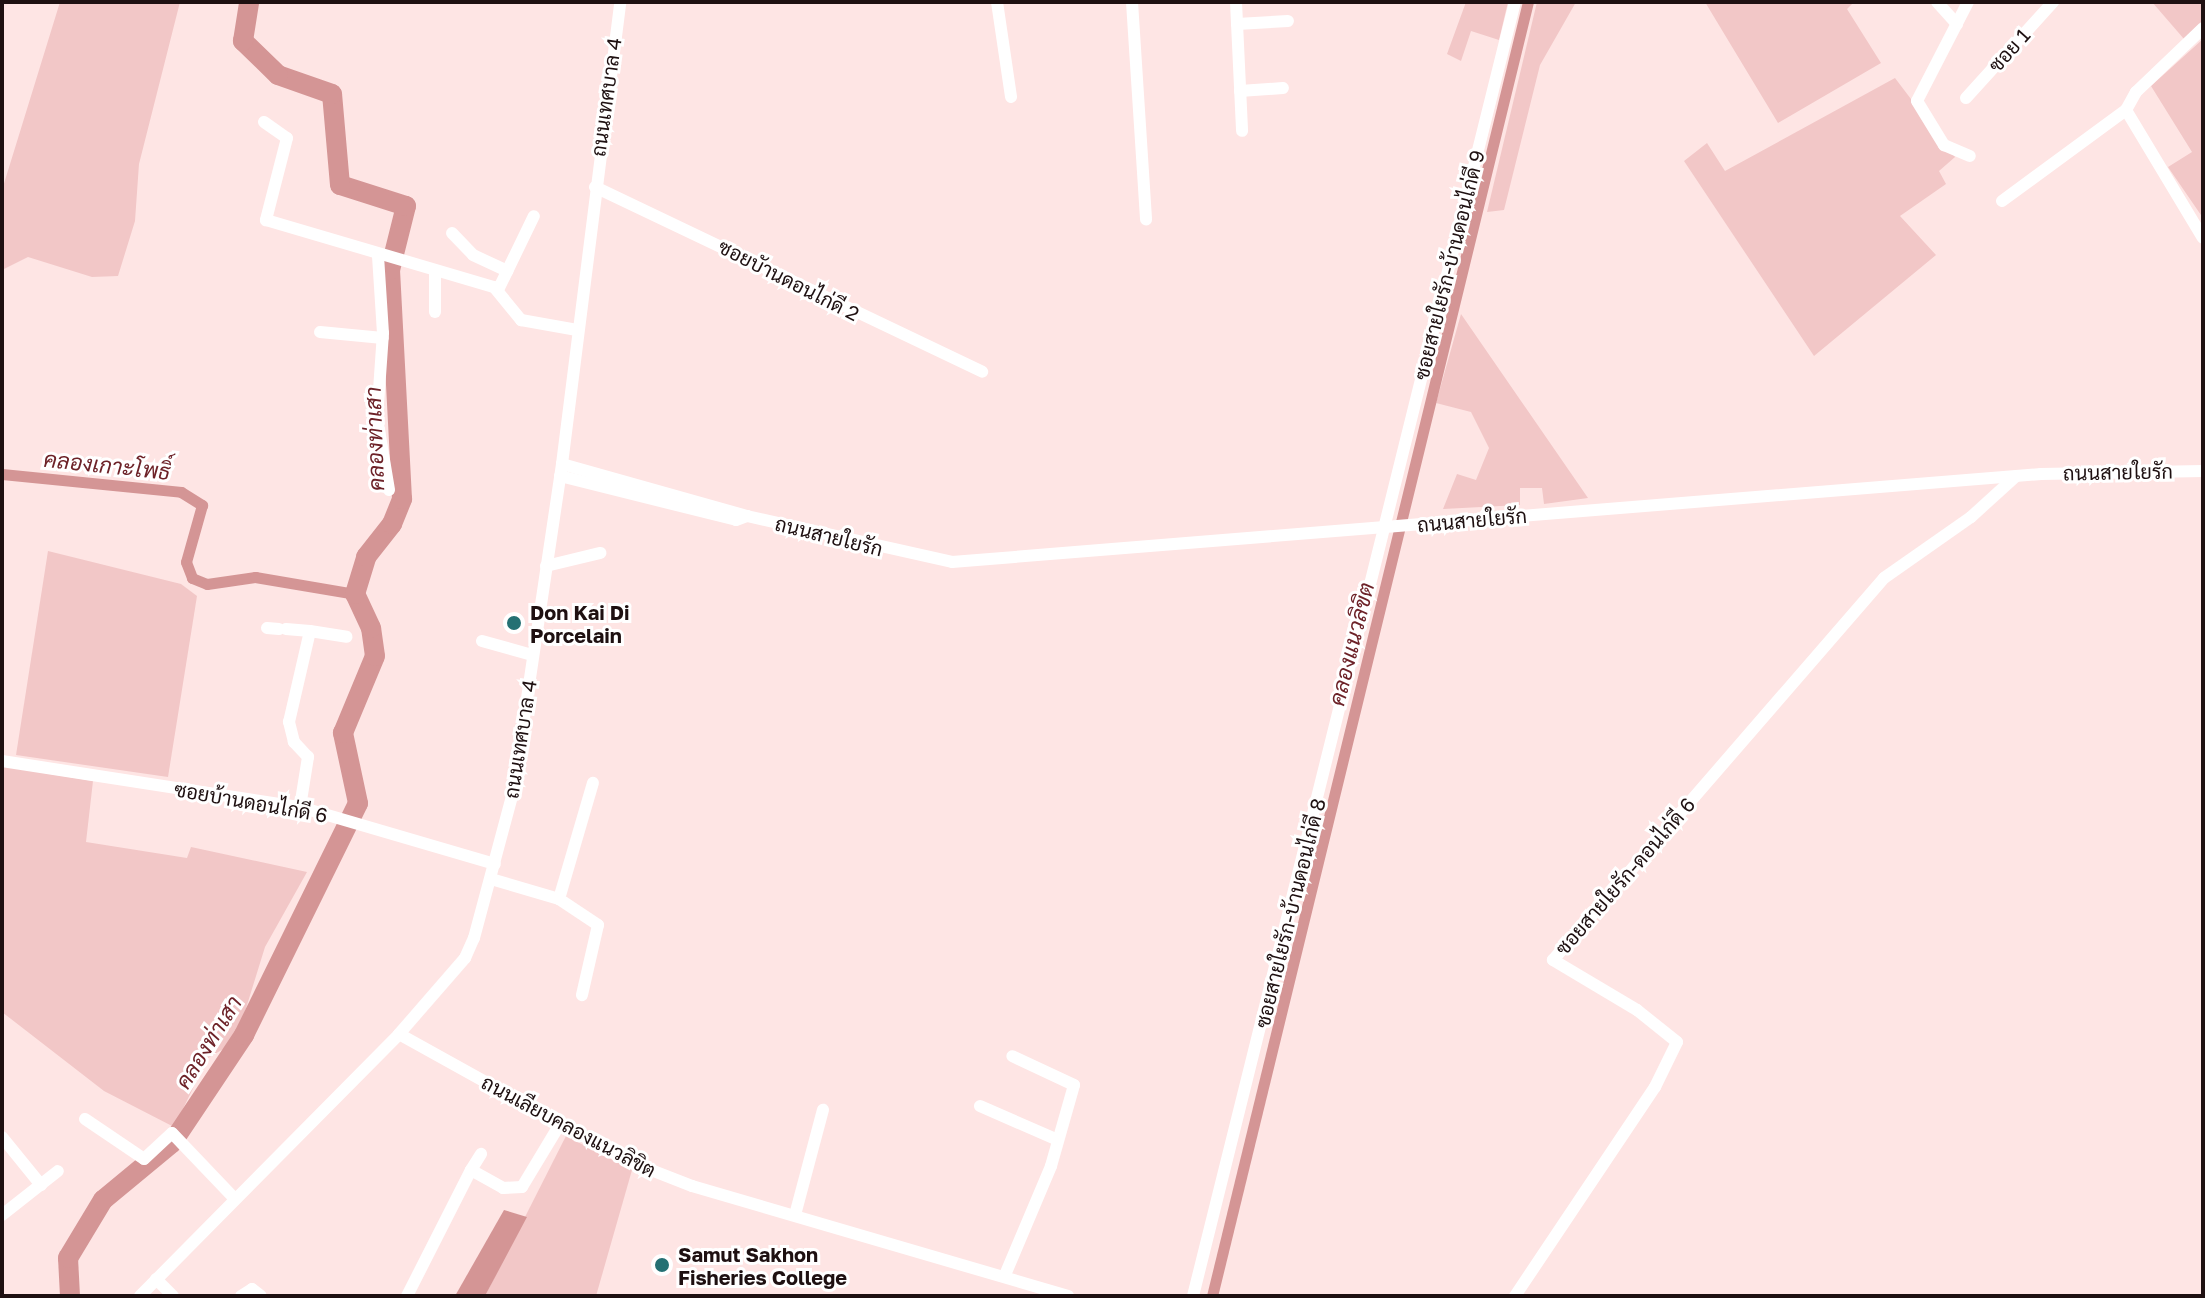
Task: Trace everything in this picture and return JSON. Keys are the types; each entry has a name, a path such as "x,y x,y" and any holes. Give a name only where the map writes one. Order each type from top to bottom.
{"street":[{"name":"ถนนเทศบาล 4","path":"140,1296 399,1034 465,958 491,879 513,792 561,470 620,2"},
{"path":"997,2 1011,97"},
{"path":"1132,2 1146,220"},
{"path":"1236,2 1242,131"},
{"name":"ซอยสายใยรัก-บ้านดอนไก่ดี 9","path":"1386,527 1515,2"},
{"path":"1937,2 1957,24"},
{"path":"1968,2 1917,101 1944,145 1970,156"},
{"name":"ซอย 1","path":"1966,98 2053,2"},
{"path":"1237,24 1288,21"},
{"path":"2002,201 2126,110 2136,92 2203,28"},
{"path":"1240,91 1283,88"},
{"path":"2126,110 2203,238"},
{"path":"264,122 287,138 266,220 498,290 521,320 534,326 577,330"},
{"name":"ซอยบัานดอนไก่ดี 2","path":"595,187 982,372"},
{"path":"498,290 534,216"},
{"path":"452,233 473,255 508,271"},
{"path":"385,258 377,418 389,490"},
{"path":"435,273 435,312"},
{"path":"320,332 383,338"},
{"path":"555,506 571,489 590,477 565,436"},
{"name":"ถนนสายใยรัก","path":"561,470 952,562 2016,476 2203,471"},
{"name":"ซอยสายใยรัก-ดอนไก่ดี 6","path":"1515,1296 1655,1087 1677,1042 1637,1010 1553,960 1884,578 1971,517 2016,476"},
{"name":"ซอยสายใยรัก-บ้านดอนไก่ดี 8","path":"1193,1296 1200,1282 1386,527"},
{"path":"546,566 600,553"},
{"path":"278,629 347,637"},
{"path":"300,807 308,757 294,742 289,722 310,631"},
{"path":"482,641 532,655"},
{"name":"ซอยบ้านดอนไก่ดี 6","path":"2,761 300,807 495,864"},
{"path":"559,899 593,783"},
{"path":"491,879 559,899 598,925 582,995"},
{"name":"ถนนเลียบคลองแนวลิขิต","path":"399,1034 560,1124 652,1171 1068,1296"},
{"path":"1005,1275 1058,1140 1074,1085 1012,1056"},
{"path":"980,1106 1058,1140"},
{"path":"795,1215 823,1110"},
{"path":"85,1119 144,1159 173,1134 235,1199"},
{"path":"471,1170 503,1188 522,1187 560,1124"},
{"path":"2,1137 41,1185"},
{"path":"407,1296 481,1154"},
{"path":"2,1215 58,1171"},
{"path":"156,1279 173,1296"},
{"path":"241,1296 252,1289 261,1296"}],"shaded area":[{"path":"60,2 180,2 139,164 135,221 118,276 92,277 28,257 2,270 2,190"},
{"path":"1466,2 1508,2 1499,40 1471,31 1461,61 1447,54"},
{"path":"1537,2 1576,2 1540,65 1504,210 1487,212"},
{"path":"1705,2 1854,2 1847,9 1881,63 1778,123"},
{"path":"2152,2 2203,2 2203,21 2184,39"},
{"path":"2203,39 2203,218 2168,167 2192,152 2151,86"},
{"path":"1895,78 1955,157 1939,171 1946,184 1900,216 1936,255 1814,356 1684,161 1707,143 1725,171"},
{"path":"1461,314 1588,498 1544,504 1542,488 1520,488 1520,505 1443,509 1457,474 1476,480 1489,448 1471,412 1436,403"},
{"path":"48,551 181,584 197,596 168,777 16,755"},
{"path":"2,766 93,781 86,842 187,858 191,847 307,872 265,947 243,1018 225,1048 208,1058 174,1127 104,1091 2,1012"},
{"path":"566,1136 632,1170 596,1296 485,1296"},
{"path":"504,1210 527,1217 485,1296 455,1296"}],"waterway":[{"name":"คลองท่าเสา","path":"70,1296 68,1258 103,1200 172,1143 244,1035 358,803 343,733 375,656 371,628 355,594 366,557 392,524 402,499 390,270 406,206 340,185 332,94 278,75 243,41 249,2"},
{"name":"คลองแนวลิขิต","path":"1212,1296 1528,2"},
{"name":"คลองเกาะโพธิ์","path":"2,474 181,492 202,505 186,562 192,578 207,584 255,577 355,594"}],"place":[{"name":"Don Kai Di Porcelain","path":"514,623"},
{"name":"Samut Sakhon Fisheries College","path":"662,1265"}]}
